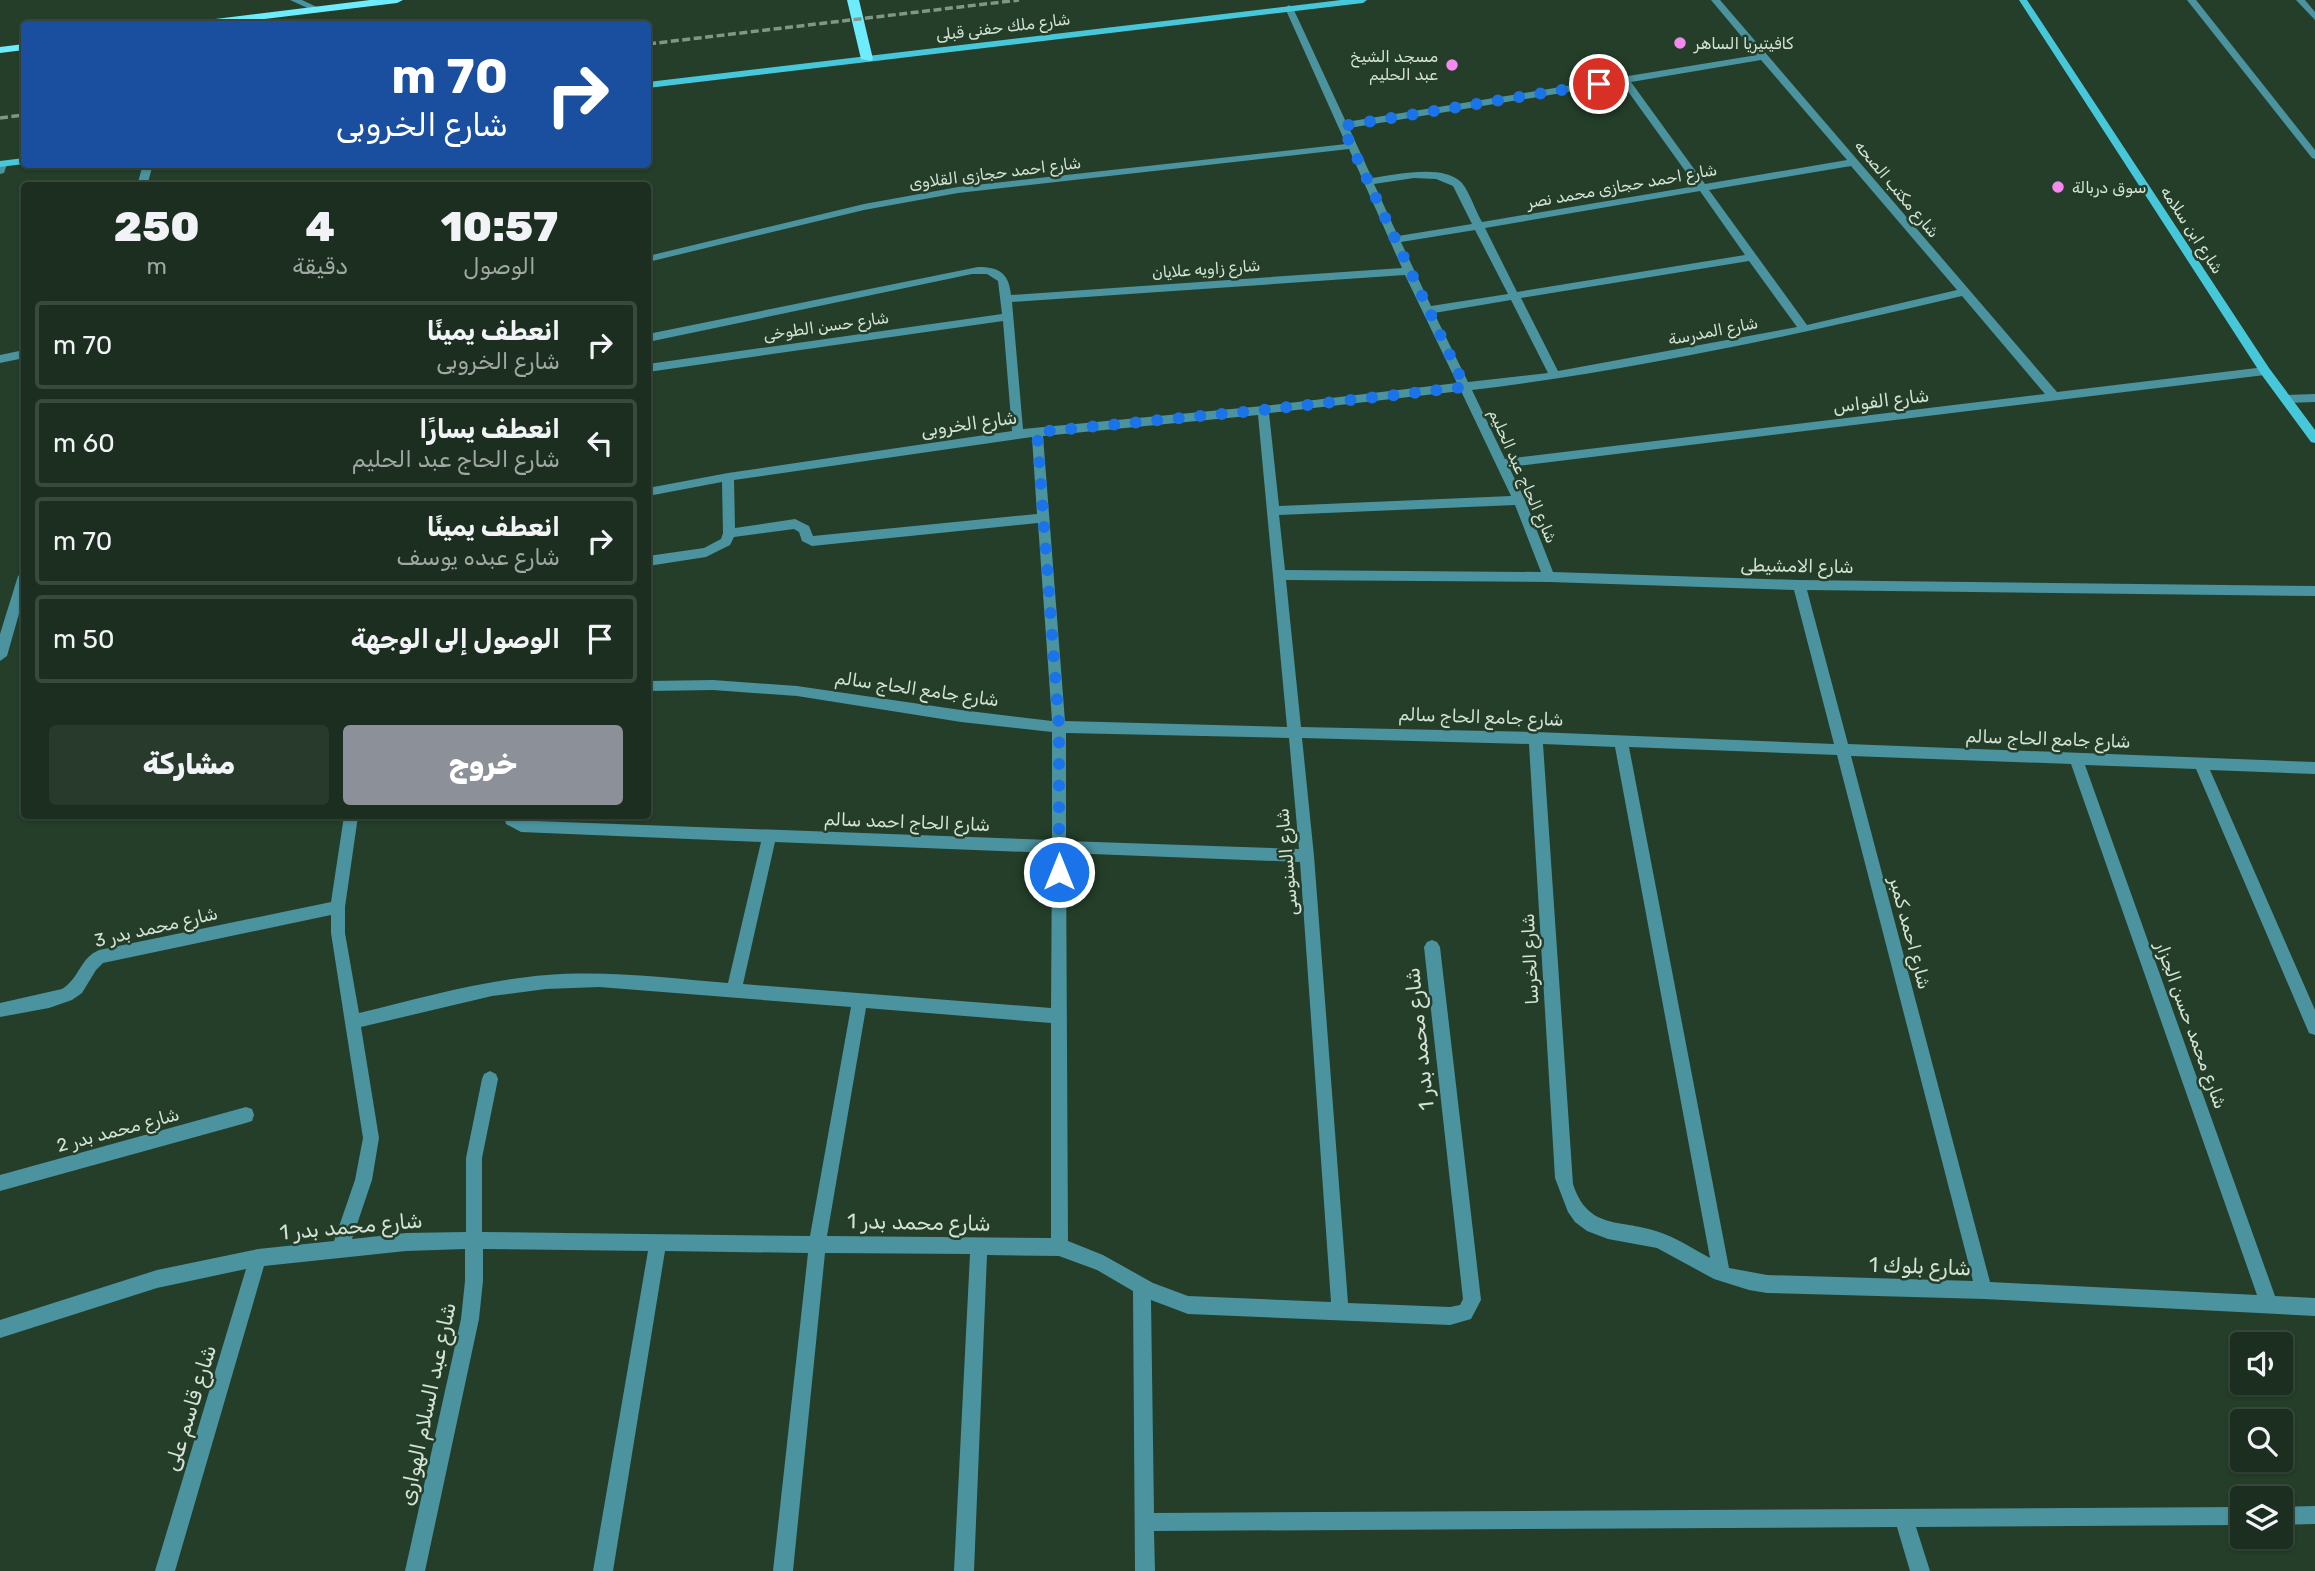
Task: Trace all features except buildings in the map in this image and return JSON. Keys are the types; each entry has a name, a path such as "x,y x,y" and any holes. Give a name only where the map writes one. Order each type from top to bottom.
{"main road":[{"path":"223,21 397,0"},
{"path":"853,0 867,59"},
{"path":"0,50 21,47"}],"street":[{"path":"294,0 317,9"},
{"name":"شارع ملك حفنى قبلى","path":"651,85 1363,0"},
{"name":"شارع مكتب الصحه","path":"1715,0 2055,398"},
{"name":"شارع ابن سلامه","path":"2023,0 2265,371 2315,439"},
{"path":"2191,0 2315,156"},
{"path":"2300,0 2315,17"},
{"name":"شارع الحاج عبد الحليم","path":"1289,8 1409,271 1519,500 1549,577"},
{"path":"1342,126 1764,57"},
{"path":"1625,80 1804,329"},
{"name":"شارع احمد حجازى القلاوى","path":"651,258 864,207 958,190 1352,146"},
{"path":"1,166 21,162"},
{"name":"شارع احمد حجازى محمد نصر","path":"1395,240 1854,162"},
{"path":"1368,182 1427,174 1449,179 1457,184 1555,376"},
{"path":"1429,310 1752,257"},
{"path":"651,337 978,270 990,271 1000,276 1005,283 1018,434"},
{"name":"شارع زاويه علايان","path":"1006,299 1409,271"},
{"name":"شارع المدرسة","path":"1465,387 1555,376 1804,329 1964,292"},
{"name":"شارع حسن الطوخى","path":"651,368 1008,317"},
{"path":"0,359 21,355"},
{"name":"شارع الفواس","path":"1502,464 2265,371"},
{"name":"شارع الخروبى","path":"651,491 728,477 1018,434 1465,387"},
{"path":"2286,399 2315,398"},
{"name":"شارع السنوسى","path":"1263,410 1307,856 1340,1310"},
{"path":"1037,432 1059,727 1059,1247"},
{"path":"651,560 717,549 726,542 729,534 728,477"},
{"path":"1273,511 1519,500"},
{"path":"729,534 795,524 805,529 806,538 812,541 1043,517"},
{"name":"شارع الامشيطى","path":"1279,575 1549,577 1800,585 2315,591"},
{"name":"شارع احمد كمبر","path":"1800,585 1984,1290"},
{"path":"0,656 21,586"},
{"name":"شارع جامع الحاج سالم","path":"651,686 713,685 797,691 961,716 1059,727 1536,738 2315,768"},
{"name":"شارع الخرسا","path":"1536,738 1563,1178"},
{"path":"1621,741 1721,1273"},
{"name":"شارع محمد حسن الجزار","path":"2076,759 2269,1304"},
{"path":"2202,764 2315,1028"},
{"path":"340,1248 363,1182 371,1138 338,933 338,907 351,819"},
{"name":"شارع الحاج احمد سالم","path":"512,819 521,827 1307,856"},
{"path":"734,990 770,835"},
{"name":"شارع محمد بدر 3","path":"0,1010 69,995 75,990 91,962 99,957 338,907"},
{"name":"شارع محمد بدر 1","path":"0,1329 156,1279 258,1258 340,1248 473,1240 1059,1247 1108,1266 1130,1282 1188,1305 1450,1316 1465,1313 1472,1300 1432,947"},
{"path":"354,1021 492,989 546,982 599,980 1059,1016"},
{"path":"783,1571 817,1244 860,999"},
{"name":"شارع عبد السلام الهوارى","path":"415,1571 470,1318 474,1158 490,1079"},
{"name":"شارع محمد بدر 2","path":"0,1183 246,1115"},
{"name":"شارع بلوك 1","path":"1563,1178 1570,1201 1586,1219 1608,1231 1648,1237 1677,1248 1721,1273 1743,1281 2315,1307"},
{"path":"603,1571 658,1242"},
{"path":"964,1571 979,1245"},
{"name":"شارع قاسم على","path":"165,1571 258,1258"},
{"path":"1142,1287 1145,1571"},
{"path":"2293,1516 2315,1515"},
{"path":"1145,1522 2230,1516"},
{"path":"1904,1518 1920,1571"}],"railway":[{"path":"651,44 1019,0"},
{"path":"0,118 21,115"}],"place":[{"name":"كافيتيريا الساهر","path":"1680,43"},
{"name":"مسجد الشيخ عبد الحليم","path":"1452,65"},
{"name":"سوق دربالة","path":"2058,187"}],"route":[{"path":"1059,872 1059,727 1037,432 1465,387 1342,126 1599,84"}]}
